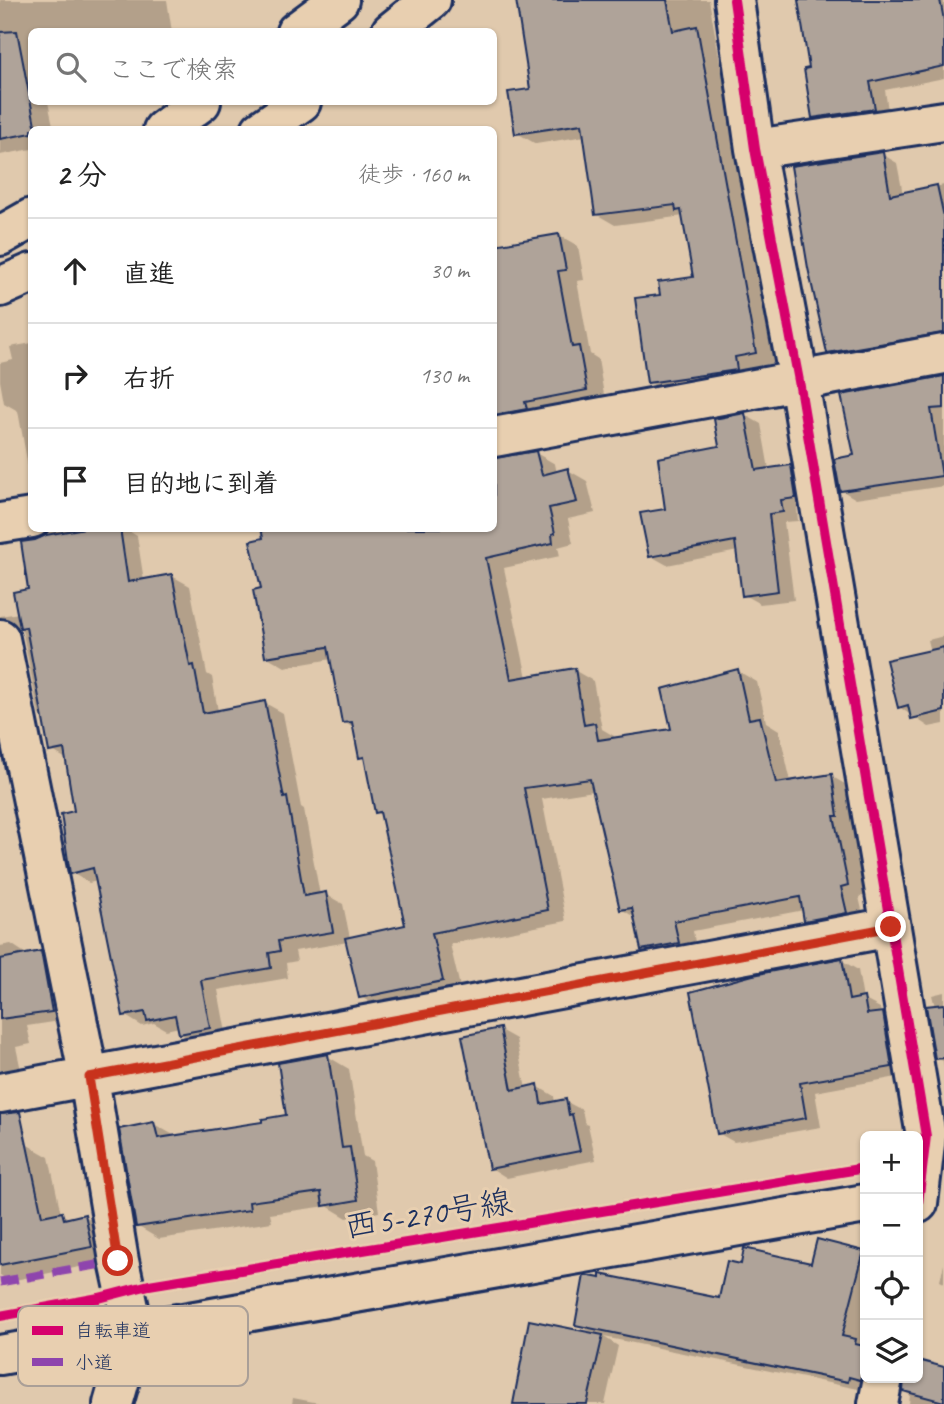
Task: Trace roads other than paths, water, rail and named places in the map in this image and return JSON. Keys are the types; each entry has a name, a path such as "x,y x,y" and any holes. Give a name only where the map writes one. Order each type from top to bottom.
{"main road":[{"path":"301,28 339,0"},
{"path":"396,28 431,0"},
{"path":"734,0 755,149 799,381 891,927 935,1133 925,1195"},
{"path":"168,126 197,105"},
{"path":"267,126 298,105"},
{"path":"755,149 944,121"},
{"path":"0,236 28,220"},
{"path":"0,287 28,275"},
{"path":"497,436 944,354"},
{"path":"0,523 28,519"},
{"path":"0,639 89,1077 118,1261 128,1306"},
{"path":"0,1093 891,927"},
{"path":"248,1311 860,1205"},
{"path":"0,1355 18,1352"},
{"path":"878,1404 882,1383"},
{"path":"113,1404 118,1386"}]}
